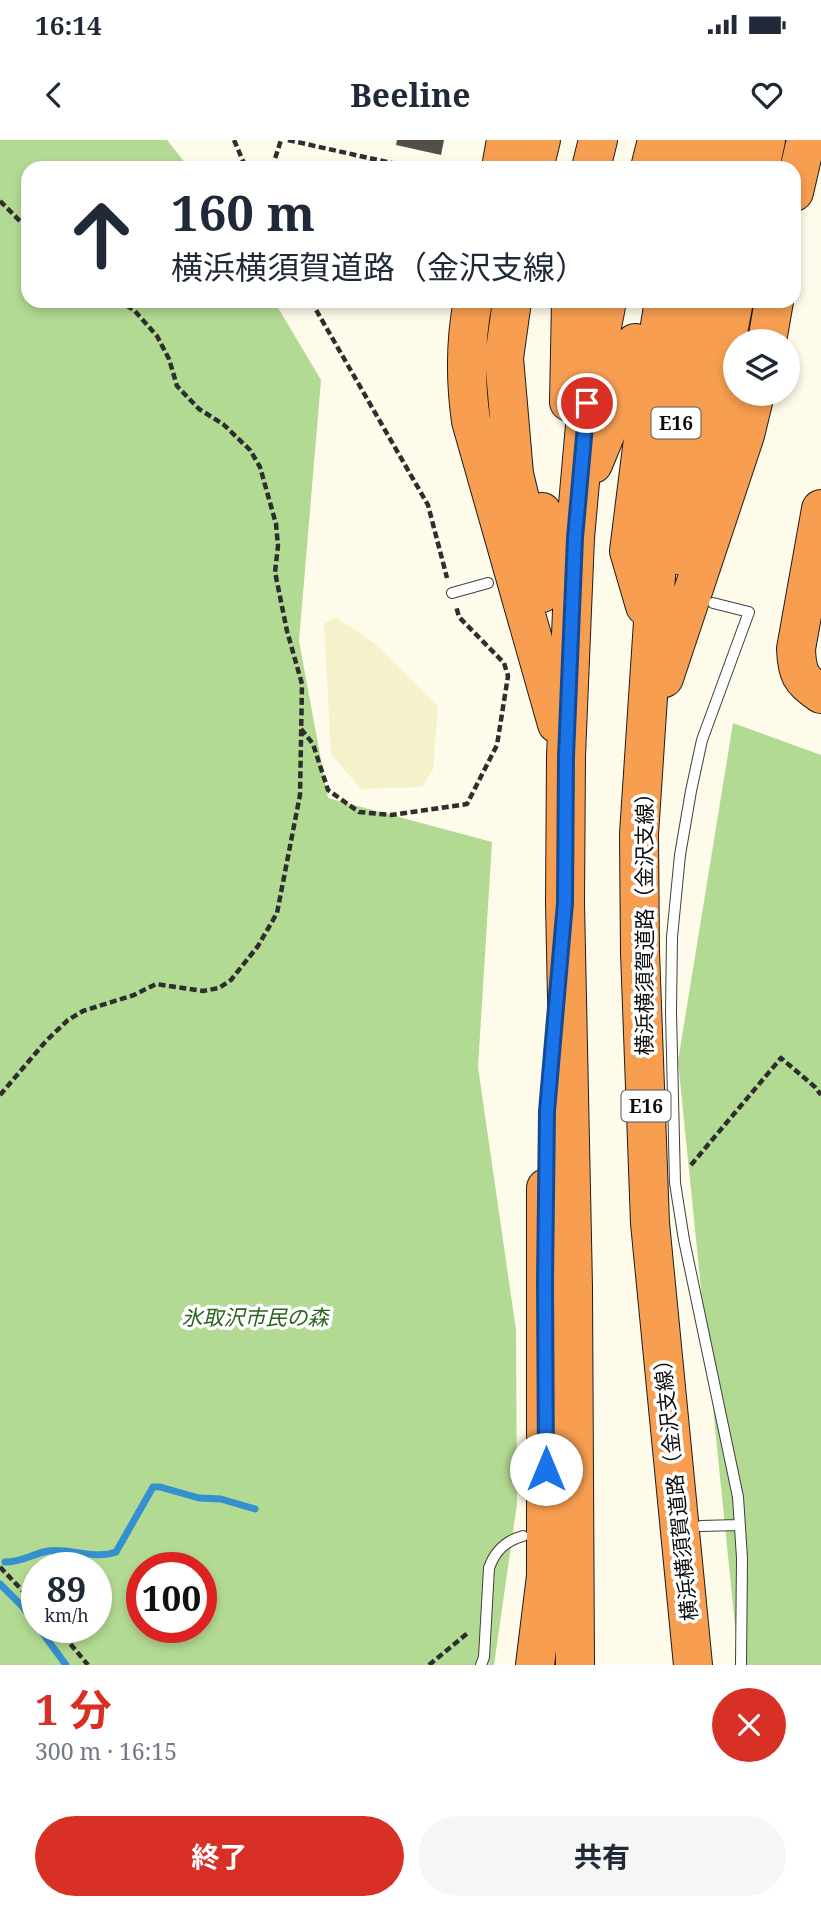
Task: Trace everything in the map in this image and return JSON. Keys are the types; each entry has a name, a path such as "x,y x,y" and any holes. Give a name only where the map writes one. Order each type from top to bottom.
{"highway":[{"path":"502,161 506,140"},
{"path":"516,161 520,140"},
{"path":"536,161 541,140"},
{"path":"558,161 562,140"},
{"path":"578,161 583,140"},
{"path":"593,161 598,140"},
{"path":"618,161 623,140"},
{"path":"634,161 638,140"},
{"path":"652,161 657,140"},
{"path":"671,161 676,140"},
{"path":"690,161 695,140"},
{"path":"710,161 714,140"},
{"path":"725,161 729,140"},
{"path":"744,161 748,140"},
{"path":"762,161 766,140"},
{"path":"785,161 790,140"},
{"path":"801,162 806,140"},
{"path":"472,308 465,353 471,421 566,756"},
{"path":"466,386 487,308"},
{"path":"528,308 523,354 545,531"},
{"path":"528,308 504,358 514,474 568,707"},
{"path":"569,411 571,308"},
{"path":"542,593 545,531 589,308"},
{"path":"575,1665 573,1272 565,903 566,756 575,538 587,403 606,308"},
{"path":"605,436 610,352 619,308"},
{"path":"579,499 629,377 642,308"},
{"path":"652,648 629,551 649,392 663,308"},
{"path":"679,496 668,375 681,308"},
{"name":"横浜横須賀道路（金沢支線）","path":"693,1665 650,1223 639,834 659,546 679,496 684,374 697,308"},
{"path":"679,496 716,308"},
{"path":"679,496 705,455 733,308"},
{"path":"754,329 756,308"},
{"path":"769,329 773,308"},
{"path":"745,435 747,406"},
{"path":"647,727 745,435 752,406"},
{"path":"821,509 796,649 797,670 807,685 821,694"},
{"path":"535,1665 547,1576 547,1111 565,903"}],"lane":[{"path":"452,593 488,583"},
{"path":"713,603 749,612 702,740 680,855 672,950 675,1184 684,1240 738,1497 742,1558 741,1665"},
{"path":"701,1526 738,1525"},
{"path":"481,1665 484,1657 489,1568 493,1555 510,1540 523,1536"}],"path":[{"path":"234,140 243,161"},
{"path":"274,161 281,140"},
{"path":"288,140 382,161"},
{"path":"0,201 21,222"},
{"path":"0,1095 46,1041 83,1010 134,995 156,984 203,991 219,988 231,980 258,946 277,913 300,795 302,684 287,631 275,572 278,546 275,524 260,467 250,450 223,424 199,409 177,386 169,359 157,335 130,308"},
{"path":"301,729 313,744 328,790 359,812 391,815 467,804 497,745 508,676 504,663 459,617 428,505 315,308"},
{"path":"675,1184 781,1058 821,1095"},
{"path":"0,1567 21,1589"},
{"path":"429,1665 485,1619"},
{"path":"70,1643 88,1665"}],"shaded area":[{"path":"336,617 376,645 438,706 433,770 422,787 361,789 331,754 324,624"}],"green space":[{"name":"氷取沢市民の森","path":"0,140 167,140 184,161 21,161 21,308 278,308 321,380 299,641 328,798 492,842 478,1067 516,1330 517,1504 494,1665 0,1665"},
{"path":"733,723 821,755 821,1665 739,1665 678,1061"}],"building":[{"path":"397,140 444,140 441,155 396,145"}],"waterway":[{"path":"5,1562 48,1551 100,1555 116,1552 153,1487 199,1498 221,1499 255,1509"},
{"path":"0,1584 21,1605"},
{"path":"50,1643 66,1665"}],"route":[{"path":"546,1469 547,1111 565,903 566,756 575,538 587,403"}]}
